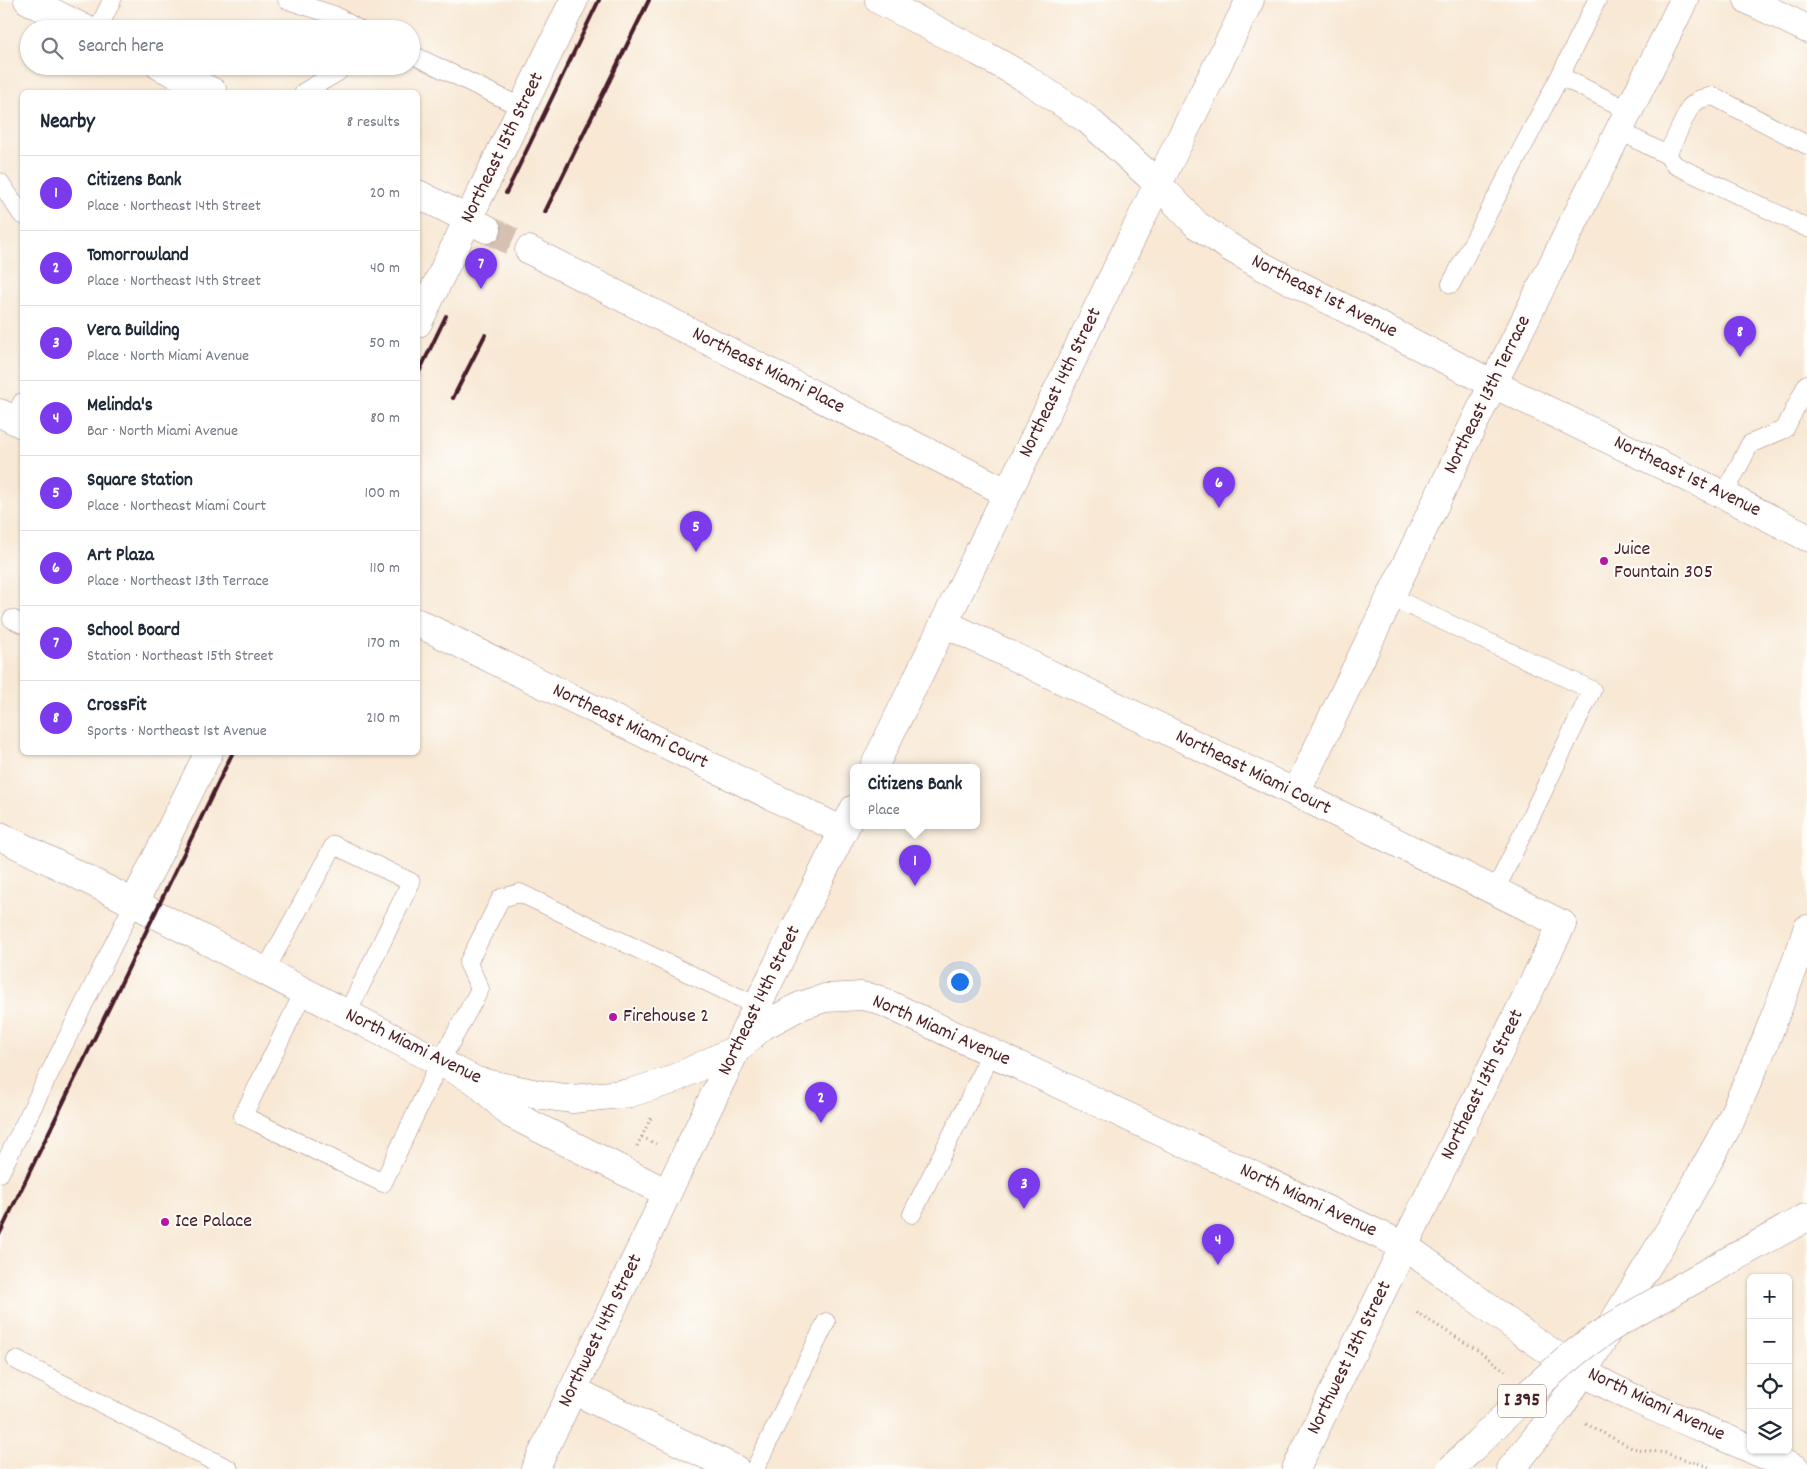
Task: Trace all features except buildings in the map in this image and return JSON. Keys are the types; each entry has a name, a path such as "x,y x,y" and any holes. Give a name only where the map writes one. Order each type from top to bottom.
{"main road":[{"path":"28,0 67,20"},
{"name":"Northeast 15th Street","path":"420,320 477,224 523,108 574,0"},
{"name":"Northeast 1st Avenue","path":"879,0 971,48 1047,91 1088,120 1158,184 1197,225 1260,265 1493,384 1807,537"},
{"name":"Northeast 14th Street","path":"875,764 1158,184 1250,0"},
{"name":"Northeast 13th Terrace","path":"1296,793 1493,384 1684,0"},
{"path":"1748,0 1807,29"},
{"path":"178,75 209,90"},
{"path":"420,195 477,224"},
{"name":"Northeast Miami Place","path":"529,250 1008,493"},
{"name":"Northeast Miami Court","path":"944,623 1562,924"},
{"name":"Northeast Miami Court","path":"420,624 848,820"},
{"path":"134,903 208,755"},
{"name":"Northeast 14th Street","path":"667,1193 848,820"},
{"name":"North Miami Avenue","path":"0,836 134,903 476,1081 573,1099 630,1093 669,1081 737,1049 763,1026 800,1006 825,998 861,996 877,999 1404,1246 1510,1323 1583,1372 1638,1400 1747,1448"},
{"name":"Northeast 13th Street","path":"1404,1246 1562,924"},
{"path":"1511,1469 1558,1409 1583,1372 1675,1221 1730,1122 1765,1042 1807,929"},
{"path":"476,1081 511,1114 667,1193"},
{"name":"Northwest 14th Street","path":"535,1469 667,1193"},
{"name":"I 395","path":"1451,1469 1505,1416 1577,1351 1683,1286 1807,1217"},
{"name":"Northwest 13th Street","path":"1296,1469 1404,1246"},
{"path":"573,1390 735,1469"},
{"name":"North Miami Avenue","path":"1761,1454 1796,1469"}],"lane":[{"path":"102,20 112,0"},
{"path":"287,0 334,15 343,20"},
{"path":"1450,284 1560,76 1597,0"},
{"path":"420,58 523,108"},
{"path":"307,90 333,75"},
{"path":"1560,76 1623,120 1667,154 1675,166 1807,228"},
{"path":"1667,154 1690,107 1700,99 1712,96 1807,145"},
{"path":"0,182 20,212"},
{"path":"1724,495 1750,444 1785,429 1807,384"},
{"path":"1391,597 1592,690 1495,891"},
{"path":"265,971 334,845 411,882 348,1014"},
{"path":"304,991 243,1116 383,1183 440,1062 480,989 468,963 501,898 520,893 757,1006"},
{"path":"0,1174 134,903"},
{"path":"912,1214 991,1052"},
{"path":"754,1469 826,1322"},
{"path":"16,1360 229,1469"}],"path":[{"path":"635,1150 652,1116"},
{"path":"642,1137 656,1144"},
{"path":"1417,1313 1477,1350 1511,1376"},
{"path":"1584,1423 1632,1448 1665,1453 1716,1469"}],"tunnel":[{"path":"487,229 529,250"}],"railway":[{"path":"506,193 599,0"},
{"path":"545,212 649,0"},
{"path":"420,370 446,316"},
{"path":"453,398 485,335"},
{"path":"0,1233 232,755"}],"place":[{"name":"School Board","path":"481,289"},
{"name":"CrossFit","path":"1740,357"},
{"name":"Art Plaza","path":"1219,508"},
{"name":"Square Station","path":"696,552"},
{"name":"Juice Fountain 305","path":"1604,561"},
{"name":"Citizens Bank","path":"915,886"},
{"name":"Firehouse 2","path":"613,1017"},
{"name":"Tomorrowland","path":"821,1123"},
{"name":"Vera Building","path":"1024,1209"},
{"name":"Ice Palace","path":"165,1222"},
{"name":"Melinda's","path":"1218,1265"}]}
